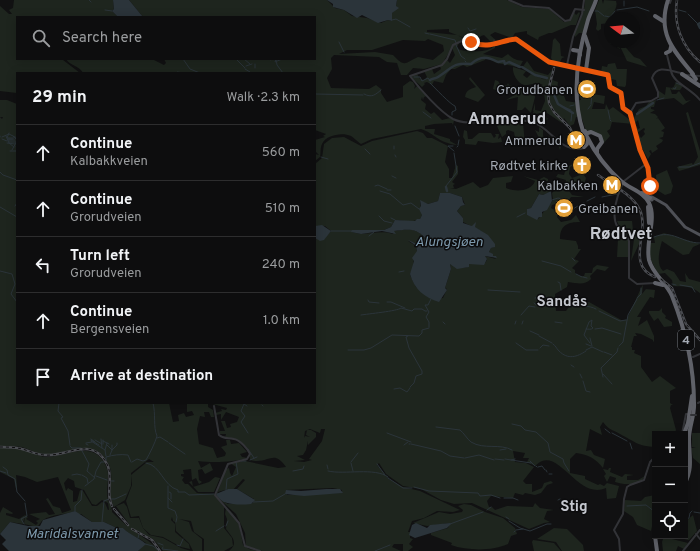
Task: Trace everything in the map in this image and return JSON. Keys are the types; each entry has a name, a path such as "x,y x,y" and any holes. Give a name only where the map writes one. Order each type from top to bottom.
{"highway":[{"name":"4","path":"596,0 586,30 580,56 576,86 578,109 585,133 596,153 623,185 641,196 647,202 650,212 647,255 650,267 670,294 685,334 694,402 690,429 690,469 688,474"},
{"path":"663,21 656,16 660,16 669,1"},
{"path":"667,54 670,51 671,46 663,20 669,1"},
{"path":"663,11 663,21 671,46 694,78"},
{"name":"4","path":"578,109 577,83 586,30"},
{"path":"585,36 589,48 587,70"},
{"path":"572,48 579,48 582,46"},
{"path":"671,46 676,47 675,52 694,78"},
{"path":"572,48 579,51 580,56"},
{"path":"579,68 583,57 586,57 587,60"},
{"path":"682,74 694,78"},
{"path":"589,132 600,136 602,142 596,153 588,146 583,148 580,136 589,132"},
{"name":"4","path":"585,133 596,153 618,179 644,196 649,204 651,212 648,246 650,261 654,272 667,286 672,296 685,330 690,357 693,407 688,438 688,470"},
{"path":"583,148 587,144 585,133"},
{"path":"593,147 599,147"},
{"path":"623,185 642,197"},
{"path":"632,189 651,199"},
{"path":"650,224 653,213 651,199"},
{"path":"650,224 651,199"},
{"path":"657,278 655,283 663,285"},
{"path":"690,429 697,403 692,387"},
{"path":"684,431 689,415 692,387"},
{"path":"656,539 658,551"}],"main road":[{"path":"651,199 667,206 685,227 700,235"}],"street":[{"path":"509,0 523,6 549,8 565,21 570,19 574,10 582,9"},
{"path":"567,65 572,48 573,35 579,21 584,0"},
{"path":"583,148 574,149 556,140 542,127 534,123 498,120 461,122 446,114 412,78 411,74 443,64 453,46 466,38 476,43 485,44 516,39 546,61 609,75 610,87 621,94 622,106 630,112"},
{"path":"667,54 674,79 691,90 700,100"},
{"path":"648,167 644,159 630,112 634,105 638,102 657,98 659,93 652,77 660,69 682,74"},
{"path":"644,159 648,167 651,199"},
{"path":"646,164 623,185 617,199 615,219 618,227 627,235 629,240 629,278 637,284 655,283"},
{"path":"690,357 700,354"},
{"path":"214,406 219,435 225,439 236,439 250,453 247,459 228,464 215,496 239,522 244,545 260,551"},
{"path":"689,415 700,415"},
{"path":"620,551 619,541 614,530 623,514 623,501 627,487 630,484 644,480 652,460"},
{"path":"683,551 700,530"},
{"path":"696,534 700,539"}],"shaded area":[{"path":"14,0 113,0 114,9 112,11 117,16 16,16 16,60 63,60 79,72 16,72 16,93 0,91 0,6 9,14 12,14 9,10 13,8"},
{"path":"129,0 327,0 335,8 344,10 352,16 367,18 381,23 388,20 391,21 392,13 397,8 397,1 395,0 507,0 522,7 549,9 564,22 569,21 574,12 576,15 579,12 580,13 576,25 571,25 549,33 539,37 538,40 527,34 527,31 515,33 512,38 495,32 490,35 499,43 492,43 484,35 477,41 474,38 470,40 457,35 465,39 460,42 457,47 460,50 484,51 495,45 495,48 483,54 502,58 508,54 515,59 523,61 519,68 497,63 486,58 485,60 467,67 463,65 455,69 451,69 446,75 443,83 434,81 432,85 427,82 424,83 425,84 422,87 411,77 412,75 417,74 420,79 424,80 427,77 424,71 432,69 434,74 441,69 440,66 447,60 450,63 455,55 452,48 442,64 424,69 413,68 407,75 401,75 397,63 387,62 379,57 334,55 331,58 332,69 327,78 331,88 369,89 376,85 381,89 381,93 387,102 403,97 403,86 410,81 413,82 415,86 414,89 418,85 427,96 424,97 423,100 422,97 421,100 426,104 425,109 431,114 434,112 442,120 450,118 454,120 453,125 452,123 434,124 425,126 425,129 435,129 434,134 450,139 450,141 457,145 440,140 421,129 372,139 361,144 351,136 339,134 331,136 324,141 321,146 320,157 316,160 316,154 319,155 316,152 316,140 325,137 323,136 326,134 316,130 316,72 82,72 67,60 154,60 164,65 166,63 164,60 316,60 316,16 142,16","holes":["449,29 449,32 457,35 427,32 427,30","428,39 443,45 444,51 433,60 418,57 405,63 400,62 393,55 375,52 339,54 347,50 372,50 403,40 425,41"]},
{"path":"585,0 594,0 583,33 579,33 575,37 576,29 584,10"},
{"path":"599,0 602,0 603,4 604,0 616,1 617,4 614,12 604,12 604,24 601,24 601,29 598,31 596,29 597,24 595,10"},
{"path":"555,38 560,44 561,56 565,57 562,58 560,62 553,61 551,58 553,40"},
{"path":"621,48 626,48 634,57 640,59 647,67 627,61"},
{"path":"527,61 534,71 548,75 552,70 550,79 558,82 557,89 560,95 564,96 566,101 579,103 579,100 581,100 579,94 580,90 581,95 584,82 592,84 589,97 582,95 584,99 592,98 593,94 605,96 604,104 594,102 592,109 605,109 606,104 609,110 613,107 630,120 631,117 634,118 639,109 646,106 649,102 656,100 654,107 651,107 651,109 655,110 650,113 655,114 658,117 656,119 658,118 665,128 661,131 664,132 663,137 659,138 663,140 662,142 656,146 658,149 652,153 651,150 649,151 651,154 648,159 642,148 641,149 638,133 641,138 645,134 643,130 644,131 645,129 644,128 637,133 635,124 638,129 640,128 638,120 634,124 612,122 610,129 607,131 610,136 603,144 602,139 592,131 586,131 581,116 576,117 574,124 570,126 564,118 562,123 547,113 545,115 548,119 542,123 532,121 533,112 535,113 533,111 535,103 535,110 541,111 545,101 544,91 535,92 534,89 543,85 537,83 524,85 518,81 513,67 526,71 523,75 527,78 531,74 546,80 522,68","holes":["540,113 545,116 545,119 534,118 533,114"]},
{"path":"615,63 617,69 627,69 625,87 617,86 616,80 611,79 609,74 601,72 602,66 607,67 608,64"},
{"path":"470,77 485,95 478,102 465,97 467,91 476,87 469,79"},
{"path":"495,80 498,81 502,87 503,85 507,85 508,83 509,85 520,88 521,86 530,90 532,89 535,97 531,113 525,107 522,110 517,110 518,97 506,100 516,94 512,89 503,86 501,92 493,89"},
{"path":"676,82 683,86 680,90 672,90 670,88 672,94 676,94 679,91 686,101 691,100 683,105 674,98 659,100 659,91 665,95 666,87 673,88"},
{"path":"0,100 7,100 16,104 16,404 169,404 173,422 179,421 178,415 184,413 186,417 194,415 192,411 187,412 187,404 208,404 208,407 213,410 214,417 211,417 209,412 204,412 205,417 200,416 197,429 199,444 213,448 217,458 225,456 226,453 221,447 227,445 226,440 230,440 231,444 239,443 247,452 240,454 242,457 248,458 223,462 198,461 201,468 210,463 213,470 205,474 202,469 198,470 199,480 202,482 199,484 196,478 192,480 191,469 183,470 184,474 181,474 181,476 184,477 182,480 185,484 188,484 197,493 214,494 224,507 224,528 232,538 233,546 224,551 204,551 204,539 194,532 191,521 179,519 189,522 192,531 202,539 202,551 193,551 189,543 176,531 175,522 173,521 172,517 171,520 175,524 175,532 189,544 190,549 181,547 163,537 151,535 143,528 139,516 131,517 126,501 132,485 131,475 131,486 125,500 114,507 110,491 111,470 103,456 97,451 80,449 54,454 42,454 22,447 0,446","holes":["149,459 154,462 147,462 131,475 131,473"]},
{"path":"688,112 700,151 700,165 679,171 677,167 692,163 693,165 698,157 686,113"},
{"path":"502,121 523,123 525,144 515,138 514,132 508,130 502,137 497,126"},
{"path":"539,127 543,130 543,136 546,139 549,136 562,144 560,150 558,145 536,142 539,138 535,130 539,132"},
{"path":"464,130 467,131 468,139 472,139 479,133 491,133 494,138 496,136 495,134 499,134 498,139 501,137 502,142 493,143 478,141 476,145 465,144 463,137"},
{"path":"417,131 423,133 427,138 432,138 448,146 445,162 449,169 449,178 452,178 456,165 458,166 458,174 452,182 455,184 453,185 454,188 450,188 456,189 473,182 480,188 488,185 493,178 513,176 511,182 506,183 506,188 522,190 533,185 535,181 523,176 538,180 544,177 548,179 548,181 541,180 539,187 541,184 564,189 566,180 556,177 558,174 564,175 566,168 579,160 580,167 584,167 581,169 582,173 576,164 570,167 569,174 572,178 583,174 586,178 584,185 567,188 572,195 584,197 571,197 569,200 561,199 558,203 552,205 551,208 558,212 557,217 561,222 571,220 576,215 580,222 566,225 561,230 560,234 560,239 576,241 578,249 581,249 574,259 579,261 572,268 575,270 575,273 579,276 584,276 585,273 592,273 593,268 597,265 609,267 605,271 597,269 590,276 591,279 586,283 580,284 568,282 567,287 555,294 556,311 566,311 571,304 589,302 623,321 627,319 643,285 642,294 646,289 655,290 654,298 650,297 637,317 641,317 638,326 647,320 654,336 654,341 653,342 653,340 641,334 635,333 637,336 634,336 631,347 632,350 635,350 634,353 641,356 641,367 652,382 660,376 676,388 670,391 670,403 673,405 671,405 670,408 676,431 652,431 652,447 644,446 609,428 603,422 600,427 602,435 590,429 586,451 591,450 594,455 605,459 603,468 594,459 585,455 576,453 570,459 570,473 585,476 585,479 598,485 600,484 604,486 607,483 619,486 616,498 607,499 606,488 595,490 585,487 552,461 543,461 535,466 527,462 529,458 523,458 525,453 513,451 515,462 526,463 534,467 523,481 526,484 532,484 532,492 542,488 544,483 551,481 553,483 547,485 541,493 535,495 515,493 513,498 491,496 487,501 489,507 492,507 495,510 507,506 533,507 535,503 540,508 554,510 547,511 544,519 550,522 529,529 472,503 454,504 441,500 421,489 403,486 386,474 379,463 377,465 389,479 403,487 420,491 460,510 453,512 437,511 424,518 412,521 408,532 410,532 410,538 413,539 409,544 413,547 408,551 403,551 403,544 394,544 392,547 401,551 262,551 246,546 245,533 236,514 219,498 228,504 253,503 254,499 237,489 245,480 243,479 232,491 228,489 218,492 218,498 216,496 226,469 229,468 232,476 236,467 230,463 245,461 278,468 286,467 282,461 274,458 262,461 250,460 249,450 237,440 225,438 226,434 220,434 220,431 225,431 221,421 225,421 227,428 231,427 230,424 237,422 239,417 226,412 221,420 221,414 216,415 215,413 222,411 221,409 226,410 227,408 213,404 316,404 316,238 328,234 331,231 325,226 316,226 316,163 322,158 324,144 332,138 344,137 361,146 372,141","holes":["554,187 554,191 552,193 553,200 538,219 527,215 527,209 531,208 539,194 543,195 552,191 550,189","440,193 450,193 462,197 465,205 461,206 457,211 463,218 463,222 482,231 489,237 494,247 491,248 489,252 496,259 485,256 487,260 485,263 469,264 467,267 462,268 450,264 451,269 445,288 447,289 443,298 433,299 416,287 410,274 417,251 416,246 408,241 422,243 425,238 421,234 414,230 394,231 393,234 383,232 362,234 352,231 384,230 391,227 395,220 410,222 420,219 422,215 420,201 428,204 438,201","310,429 320,433 321,429 325,429 322,441 309,459 312,460 304,462 294,461 305,460 297,456 303,455 308,441 308,445 316,437 316,433 308,430","307,430 306,435 310,437 305,436 304,438 305,431","333,488 342,490 342,493 287,495 286,490"]},
{"path":"667,170 673,186 671,193 665,195 657,190 656,175"},
{"path":"617,221 632,221 633,230 640,230 639,244 631,261 634,239 630,239 629,236 632,234 632,236 636,236 637,233 631,233 628,235 621,230"},
{"path":"664,233 700,244 693,247 689,254 683,255 662,241 659,265 663,271 667,269 674,272 680,281 686,282 685,273 689,279 700,282 700,293 690,288 673,286 672,280 665,273 658,274 650,258 650,243 655,243 654,237"},
{"path":"618,239 628,239 628,257 617,257"},
{"path":"662,308 662,312 666,316 665,318 672,322 672,326 664,327 658,318 654,321 649,313 649,311 659,311"},
{"path":"692,433 700,433 700,464 693,458 691,448 696,448 692,447"},
{"path":"0,448 25,450 45,457 78,451 94,453 101,458 106,466 108,479 107,496 112,508 110,510 112,509 112,512 127,526 129,524 116,506 124,503 127,507 130,518 139,518 143,528 149,535 163,538 181,548 191,551 163,551 153,539 132,528 159,551 138,551 146,543 123,528 117,528 104,522 92,522 81,514 77,515 75,511 47,518 37,527 24,524 25,515 28,517 26,519 36,525 38,523 36,521 40,519 29,514 46,512 49,515 55,514 46,499 48,498 53,506 60,508 62,513 71,510 58,477 37,482 16,475 16,489 14,479 0,472","holes":["68,478 74,481 75,487 84,490 92,504 96,505 102,500 108,503 109,510 105,503 102,502 97,506 92,506 83,491 80,490 77,501 73,502 73,491 68,488 66,491 64,483"]},
{"path":"611,468 610,472 622,477 625,474 634,475 627,476 627,480 638,480 645,476 639,482 632,484 615,482 616,478 610,476 607,482 604,476 606,474 603,469 608,470"},
{"path":"215,477 220,478 214,492 198,492 193,487 209,482"},
{"path":"652,496 651,531 637,525 633,517 624,511 625,500 641,501 645,497"},
{"path":"464,504 471,505 485,512 503,518 515,528 517,534 511,536 508,544 488,549 473,549 451,545 452,543 431,535 431,533 448,528 450,523 427,526 413,523 439,512 450,514 462,512 463,510 458,506"},
{"path":"3,507 13,513 6,513 6,515 19,519 25,515 23,524 10,522 0,534 0,513"},
{"path":"226,508 237,519 243,545 249,549 258,551 229,551 234,545 234,540 226,529"},
{"path":"693,515 697,531 689,540 684,539 688,539 688,519"},
{"path":"554,528 567,529 583,545 584,551 562,551 556,542 537,539"},
{"path":"663,539 672,539 688,543 684,549 678,546 676,551 663,551"},
{"path":"533,540 554,543 561,551 534,551"}],"water":[{"path":"113,0 129,0 142,16 117,16 112,11 114,9"},
{"path":"327,0 397,0 396,6 399,8 392,13 392,21 388,20 378,23 362,15 357,18 344,10 333,7 333,4"},
{"path":"551,191 552,201 547,210 542,212 542,217 539,217 537,220 527,215 527,209 531,208 539,194 543,195"},
{"name":"Alungsjøen","path":"440,193 450,193 462,197 465,205 461,206 457,211 463,218 463,223 472,226 476,222 475,227 488,235 495,244 495,247 491,248 489,252 497,258 485,256 487,259 484,265 469,264 469,267 457,269 450,264 451,269 445,288 447,290 439,302 429,298 421,292 414,284 410,274 414,261 412,258 417,251 416,246 408,240 415,243 422,243 425,238 421,234 410,230 394,231 396,234 382,231 361,234 351,232 352,230 384,230 391,227 395,220 415,221 420,219 422,215 419,209 421,206 420,200 428,204 438,201"},
{"path":"322,225 331,231 324,240 320,241 316,239 316,226"},
{"path":"228,489 237,489 255,500 251,504 226,503 218,498 216,494"},
{"path":"340,489 343,493 304,496 285,494 286,490 301,491"},
{"name":"Maridalsvannet","path":"75,511 92,522 104,522 117,528 123,528 146,544 138,551 9,551 2,544 6,540 0,534 10,522 28,526 40,526 43,520"},
{"path":"416,523 427,528 430,525 451,524 447,528 415,538 409,535 412,525"}],"waterway":[{"path":"624,1 624,6"},
{"path":"617,10 637,7 649,11"},
{"path":"105,10 112,11"},
{"path":"679,10 686,12"},
{"path":"595,11 598,11 604,16"},
{"path":"688,14 698,24"},
{"path":"392,20 396,19 410,27"},
{"path":"700,23 698,24 700,28"},
{"path":"468,28 470,31 476,29"},
{"path":"425,33 429,34"},
{"path":"430,34 455,40 456,43"},
{"path":"339,42 344,52"},
{"path":"456,45 461,56 465,59"},
{"path":"430,80 438,77 456,65 471,64 481,58 488,58 498,62 504,61 505,64 509,62 520,67"},
{"path":"184,60 190,69 198,72"},
{"path":"237,60 245,68"},
{"path":"245,60 250,64"},
{"path":"276,60 277,65 282,72"},
{"path":"276,60 275,62 280,60"},
{"path":"246,66 252,64"},
{"path":"522,67 535,75 547,78"},
{"path":"245,69 250,72"},
{"path":"414,77 420,77 422,81 428,78 430,81"},
{"path":"430,83 455,106 456,110 452,112 452,115"},
{"path":"676,83 681,85"},
{"path":"673,88 675,89 676,87"},
{"path":"551,88 558,104 573,113"},
{"path":"593,92 594,88"},
{"path":"364,94 369,96 381,90"},
{"path":"316,94 363,95"},
{"path":"591,104 592,94"},
{"path":"657,100 664,98"},
{"path":"637,114 653,103"},
{"path":"559,105 571,110"},
{"path":"570,106 574,105"},
{"path":"588,109 591,105"},
{"path":"608,110 610,119"},
{"path":"423,112 431,118"},
{"path":"571,121 572,112"},
{"path":"455,126 459,136"},
{"path":"9,133 7,138 14,138"},
{"path":"2,137 9,134 16,138"},
{"path":"6,136 9,143 14,147"},
{"path":"13,136 16,139"},
{"path":"2,139 7,141"},
{"path":"8,139 13,139"},
{"path":"8,140 15,140"},
{"path":"458,145 459,140"},
{"path":"9,142 16,142"},
{"path":"7,143 15,144"},
{"path":"12,150 16,143"},
{"path":"453,146 448,146 454,151"},
{"path":"365,149 370,154"},
{"path":"10,151 16,151"},
{"path":"446,186 457,172 454,153"},
{"path":"321,157 328,159"},
{"path":"679,167 689,167 700,163"},
{"path":"0,172 3,175 16,180"},
{"path":"392,176 396,178"},
{"path":"375,186 378,185 387,189"},
{"path":"446,187 447,191"},
{"path":"380,191 390,194 403,205 411,203 419,209"},
{"path":"602,197 617,194"},
{"path":"587,201 595,197"},
{"path":"552,200 558,198 567,200"},
{"path":"571,207 573,209 578,206"},
{"path":"0,207 16,216"},
{"path":"517,217 525,213"},
{"path":"379,216 384,221 392,223"},
{"path":"391,218 395,220"},
{"path":"331,231 352,231"},
{"path":"369,236 374,232"},
{"path":"654,237 661,235 672,235 687,241 700,243"},
{"path":"572,258 575,261"},
{"path":"542,261 561,266 571,272"},
{"path":"0,271 12,274 15,284 11,294 16,301"},
{"path":"399,272 404,271"},
{"path":"576,274 582,277"},
{"path":"583,277 587,278"},
{"path":"558,282 560,283 561,290"},
{"path":"672,284 676,285"},
{"path":"680,285 692,287 695,292"},
{"path":"637,298 641,294 641,288"},
{"path":"488,290 520,292"},
{"path":"535,298 544,296 553,304 562,305"},
{"path":"429,327 429,322 426,317 429,312 425,305 428,305 431,299"},
{"path":"619,346 623,342 628,315 637,299"},
{"path":"368,300 369,302 379,303"},
{"path":"387,302 391,302 405,308"},
{"path":"534,303 538,306"},
{"path":"521,315 529,306 535,307"},
{"path":"570,306 587,306 596,309"},
{"path":"361,315 401,308 412,311 414,309 422,309 427,311"},
{"path":"599,311 620,321 626,320"},
{"path":"586,329 587,329 591,329 593,328 591,326 592,320 589,322 584,335 590,343"},
{"path":"555,322 562,323"},
{"path":"348,350 364,350 371,348 392,335 419,336 422,333 422,330 429,328"},
{"path":"595,329 602,328 621,334"},
{"path":"530,331 539,335"},
{"path":"408,336 406,337 409,348 422,371 422,374 416,376 414,383 410,387"},
{"path":"539,336 552,343"},
{"path":"590,338 592,346"},
{"path":"516,343 526,350 538,350"},
{"path":"553,344 562,354 569,357 579,355 586,351"},
{"path":"586,344 591,346"},
{"path":"540,348 543,345 549,346"},
{"path":"586,350 592,347 603,352"},
{"path":"603,377 601,368 617,352 618,348"},
{"path":"604,352 612,355"},
{"path":"580,374 582,378"},
{"path":"603,374 612,384"},
{"path":"583,381 586,391 590,392"},
{"path":"394,389 400,388 407,392 410,388"},
{"path":"59,404 58,411 63,417 61,418 68,431 70,445"},
{"path":"132,462 137,459 143,461 146,460 156,439 157,436 153,404"},
{"path":"247,406 244,404 241,411 245,416 241,422 248,433"},
{"path":"512,424 521,426 525,430 536,432 548,443 550,452 563,459 569,471"},
{"path":"436,427 460,430 471,442 481,446 502,447 512,450"},
{"path":"605,429 610,433"},
{"path":"387,433 411,442"},
{"path":"612,433 627,441"},
{"path":"157,438 160,437 168,442"},
{"path":"91,439 95,442"},
{"path":"101,439 102,448"},
{"path":"91,440 99,445"},
{"path":"95,440 102,444"},
{"path":"91,441 105,450"},
{"path":"103,441 109,444"},
{"path":"86,443 92,442"},
{"path":"404,445 408,442"},
{"path":"106,456 105,450 107,443"},
{"path":"110,455 117,443"},
{"path":"169,443 185,454"},
{"path":"630,443 632,449"},
{"path":"411,444 441,451 450,456 464,458"},
{"path":"107,445 112,450"},
{"path":"70,446 72,448 81,448"},
{"path":"81,449 89,464 87,471 95,478"},
{"path":"248,449 254,458"},
{"path":"500,450 506,449"},
{"path":"351,462 358,453"},
{"path":"106,461 106,457 128,455 131,462"},
{"path":"465,458 479,455 494,460"},
{"path":"250,460 257,457"},
{"path":"495,459 504,460"},
{"path":"505,459 515,459"},
{"path":"511,460 531,463"},
{"path":"241,461 246,461"},
{"path":"530,461 535,466"},
{"path":"85,486 94,479 101,462 104,462"},
{"path":"226,490 227,479 238,474 236,462"},
{"path":"146,463 159,471 169,484 178,490 178,492 185,492 189,495 214,494"},
{"path":"351,463 353,471"},
{"path":"377,464 385,475"},
{"path":"327,465 328,469"},
{"path":"293,471 303,469 304,466"},
{"path":"538,467 542,466 545,470"},
{"path":"3,467 7,470 8,475 15,479 17,492 25,501"},
{"path":"0,471 6,473"},
{"path":"328,471 375,472 388,477"},
{"path":"72,475 81,475"},
{"path":"82,475 87,478 88,483"},
{"path":"96,476 107,480"},
{"path":"388,478 403,488 412,488"},
{"path":"168,486 168,508 175,511 177,517 176,522"},
{"path":"414,487 429,491 478,493 480,496 491,495 500,498"},
{"path":"75,511 75,506 81,500 82,490"},
{"path":"169,492 171,493 171,499"},
{"path":"110,499 115,499 126,494"},
{"path":"253,502 273,501 285,494"},
{"path":"168,498 172,502"},
{"path":"504,498 513,498 518,500"},
{"path":"104,501 109,499"},
{"path":"102,522 104,501"},
{"path":"24,524 21,519 27,516 25,503"},
{"path":"627,506 646,505 652,510"},
{"path":"487,510 491,507"},
{"path":"688,518 692,511"},
{"path":"450,524 483,512"},
{"path":"694,512 700,513"},
{"path":"226,526 228,521"},
{"path":"509,521 520,528 530,531 547,524 551,524"},
{"path":"216,531 224,526"},
{"path":"516,530 523,529"},
{"path":"138,538 139,534"},
{"path":"177,545 180,546 183,539"},
{"path":"158,543 163,545"},
{"path":"145,544 153,546 159,551"},
{"path":"375,551 390,545"},
{"path":"163,547 162,549 178,551"}],"railway":[{"path":"677,0 676,18 680,34 688,49 700,62"},
{"path":"554,68 548,91 549,103 554,112 570,128 579,146"},
{"path":"598,175 632,199 640,210 642,219 640,247 641,265 646,272 655,277"},
{"path":"661,279 672,288 686,324 700,340"},
{"path":"0,447 17,448 36,454 45,455 53,455 79,449 94,451 101,455 109,469 109,496 112,506"},
{"path":"114,509 128,525"},
{"path":"132,529 152,540 160,551"}],"place":[{"name":"Grorudbanen","path":"587,89"},
{"name":"Ammerud","path":"576,140"},
{"name":"Rødtvet kirke","path":"582,165"},
{"name":"Kalbakken","path":"612,185"},
{"name":"Greibanen","path":"564,208"}],"district":[{"name":"Ammerud","path":"507,118"},
{"name":"Rødtvet","path":"621,233"},
{"name":"Sandås","path":"562,301"},
{"name":"Stig","path":"574,506"}],"route":[{"path":"471,42 479,44 495,44 516,39 549,62 566,64 608,75 610,78 610,87 612,90 621,93 623,108 626,112 630,113 630,118 634,125 640,150 648,168 650,186"}]}
